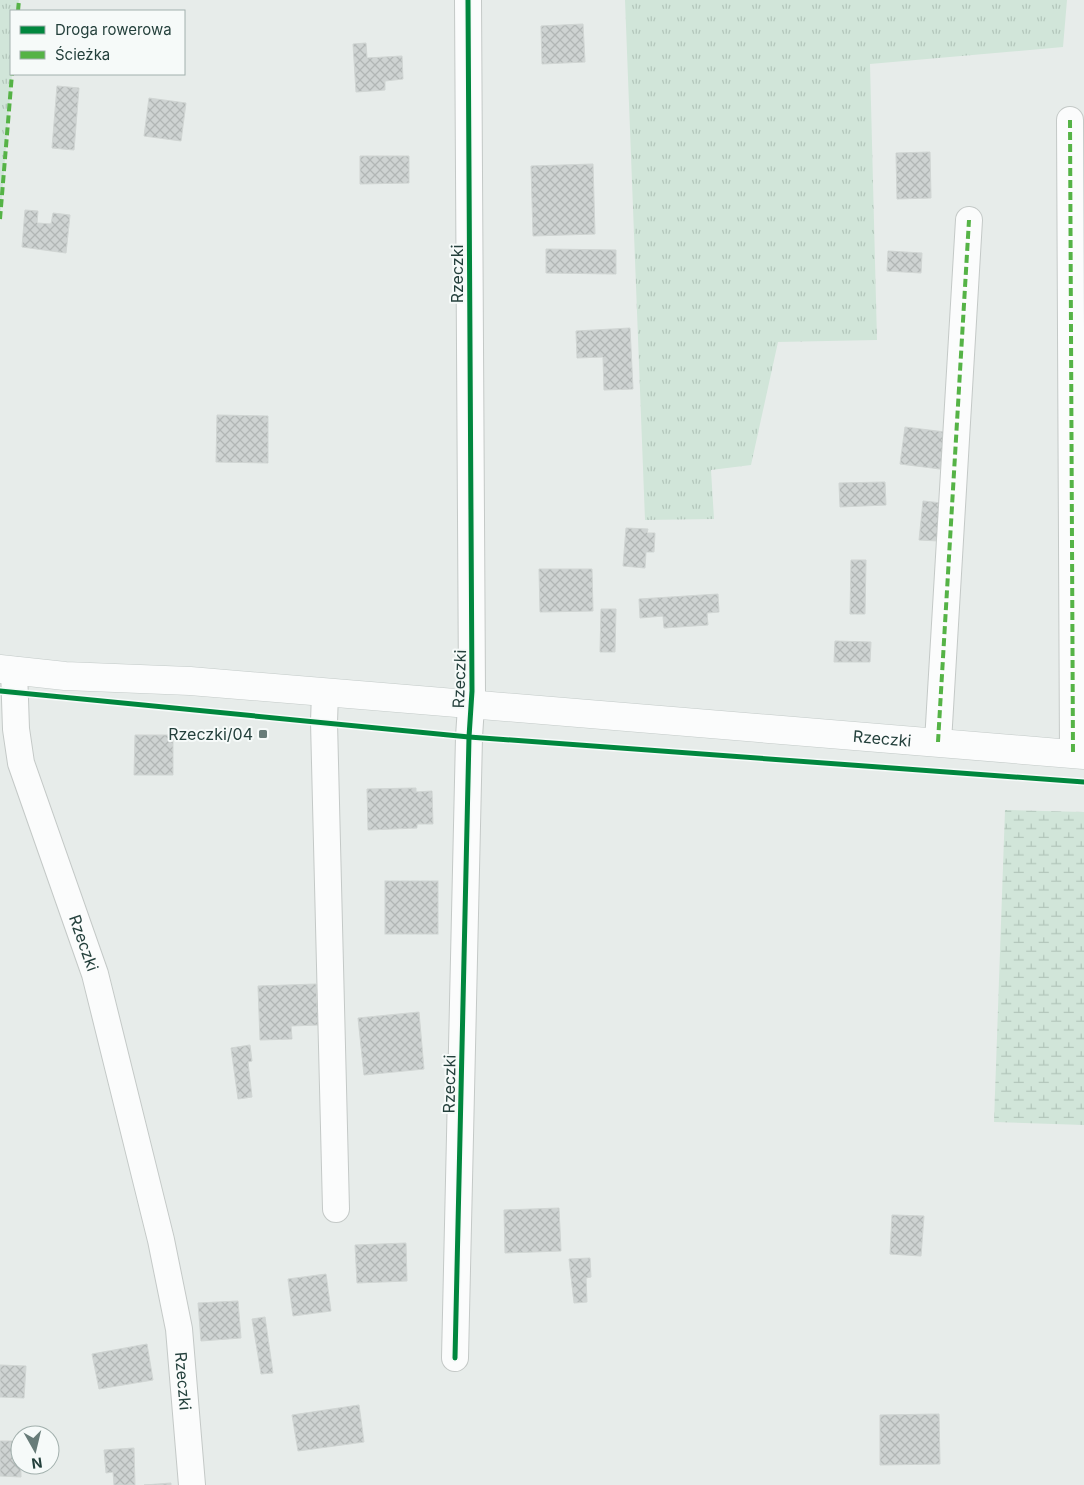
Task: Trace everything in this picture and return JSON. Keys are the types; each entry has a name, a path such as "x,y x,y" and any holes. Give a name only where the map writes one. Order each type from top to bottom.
{"main road":[{"name":"Rzeczki","path":"7,670 65,676 190,681 471,706 938,742 1079,755"}],"street":[{"name":"Rzeczki","path":"455,1358 472,672 468,0"},
{"path":"1070,120 1079,755"},
{"path":"938,742 969,220"},
{"name":"Rzeczki","path":"7,670 21,763 95,974 161,1240 179,1329 192,1485"},
{"path":"325,693 324,722 336,1209"}],"green space":[{"path":"0,0 19,0 18,10 10,10 10,75 12,75 0,219"},
{"path":"625,0 1067,0 1063,47 870,64 877,340 778,342 751,465 711,470 714,519 645,520"},
{"path":"1005,810 1084,812 1084,1125 994,1122"}],"building":[{"path":"583,24 585,62 542,64 541,26"},
{"path":"366,43 367,58 402,56 403,79 385,81 385,90 356,92 353,44"},
{"path":"57,86 79,88 74,150 52,148"},
{"path":"149,98 186,103 181,141 144,136"},
{"path":"930,152 931,198 897,199 896,153"},
{"path":"360,156 409,156 409,183 360,184"},
{"path":"593,164 595,234 533,236 531,166"},
{"path":"25,210 38,211 37,223 51,224 53,213 70,215 66,253 22,247"},
{"path":"546,249 616,250 616,274 546,273"},
{"path":"888,251 922,253 921,273 887,271"},
{"path":"630,328 633,389 604,390 603,357 577,358 576,331"},
{"path":"217,415 268,416 268,463 216,462"},
{"path":"905,427 945,432 940,469 900,464"},
{"path":"885,482 886,505 840,507 839,483"},
{"path":"923,501 942,503 939,541 919,540"},
{"path":"626,528 648,529 647,533 655,533 654,552 646,552 645,568 623,566"},
{"path":"851,560 866,560 865,614 850,614"},
{"path":"539,569 592,569 593,611 540,612"},
{"path":"718,594 719,612 707,613 708,625 664,628 663,616 640,618 639,599"},
{"path":"601,609 616,609 615,652 600,652"},
{"path":"835,641 871,642 870,662 834,662"},
{"path":"135,735 173,735 173,775 134,775"},
{"path":"416,788 416,792 432,791 433,824 417,824 417,828 368,830 367,789"},
{"path":"385,881 438,881 438,934 385,934"},
{"path":"316,984 318,1025 291,1026 292,1039 260,1040 258,986"},
{"path":"419,1012 424,1069 364,1075 358,1018"},
{"path":"250,1045 252,1061 248,1062 252,1097 238,1099 231,1048"},
{"path":"559,1208 561,1251 505,1253 504,1210"},
{"path":"892,1215 924,1216 921,1256 890,1254"},
{"path":"406,1243 407,1281 357,1283 355,1245"},
{"path":"590,1258 591,1277 586,1278 587,1302 574,1303 569,1259"},
{"path":"326,1274 331,1311 293,1316 288,1279"},
{"path":"238,1301 241,1338 201,1341 198,1303"},
{"path":"265,1317 273,1373 261,1374 252,1319"},
{"path":"147,1344 153,1380 99,1389 92,1354"},
{"path":"0,1365 26,1366 24,1398 0,1397"},
{"path":"359,1405 364,1442 298,1451 292,1415"},
{"path":"939,1414 940,1464 880,1465 880,1415"},
{"path":"0,1441 10,1441 10,1475 21,1475 21,1477 0,1476"},
{"path":"134,1448 135,1485 114,1485 113,1472 106,1473 104,1450"},
{"path":"171,1483 171,1485 144,1485"}],"marked path":[{"path":"18,10 19,0"},
{"path":"0,219 12,75"},
{"path":"1070,120 1073,754"},
{"path":"938,742 969,220"}],"cycle path":[{"path":"455,1358 469,737 472,691 468,0"},
{"path":"0,691 469,737 1084,782"}],"place":[{"name":"Rzeczki/04","path":"263,734"}]}
